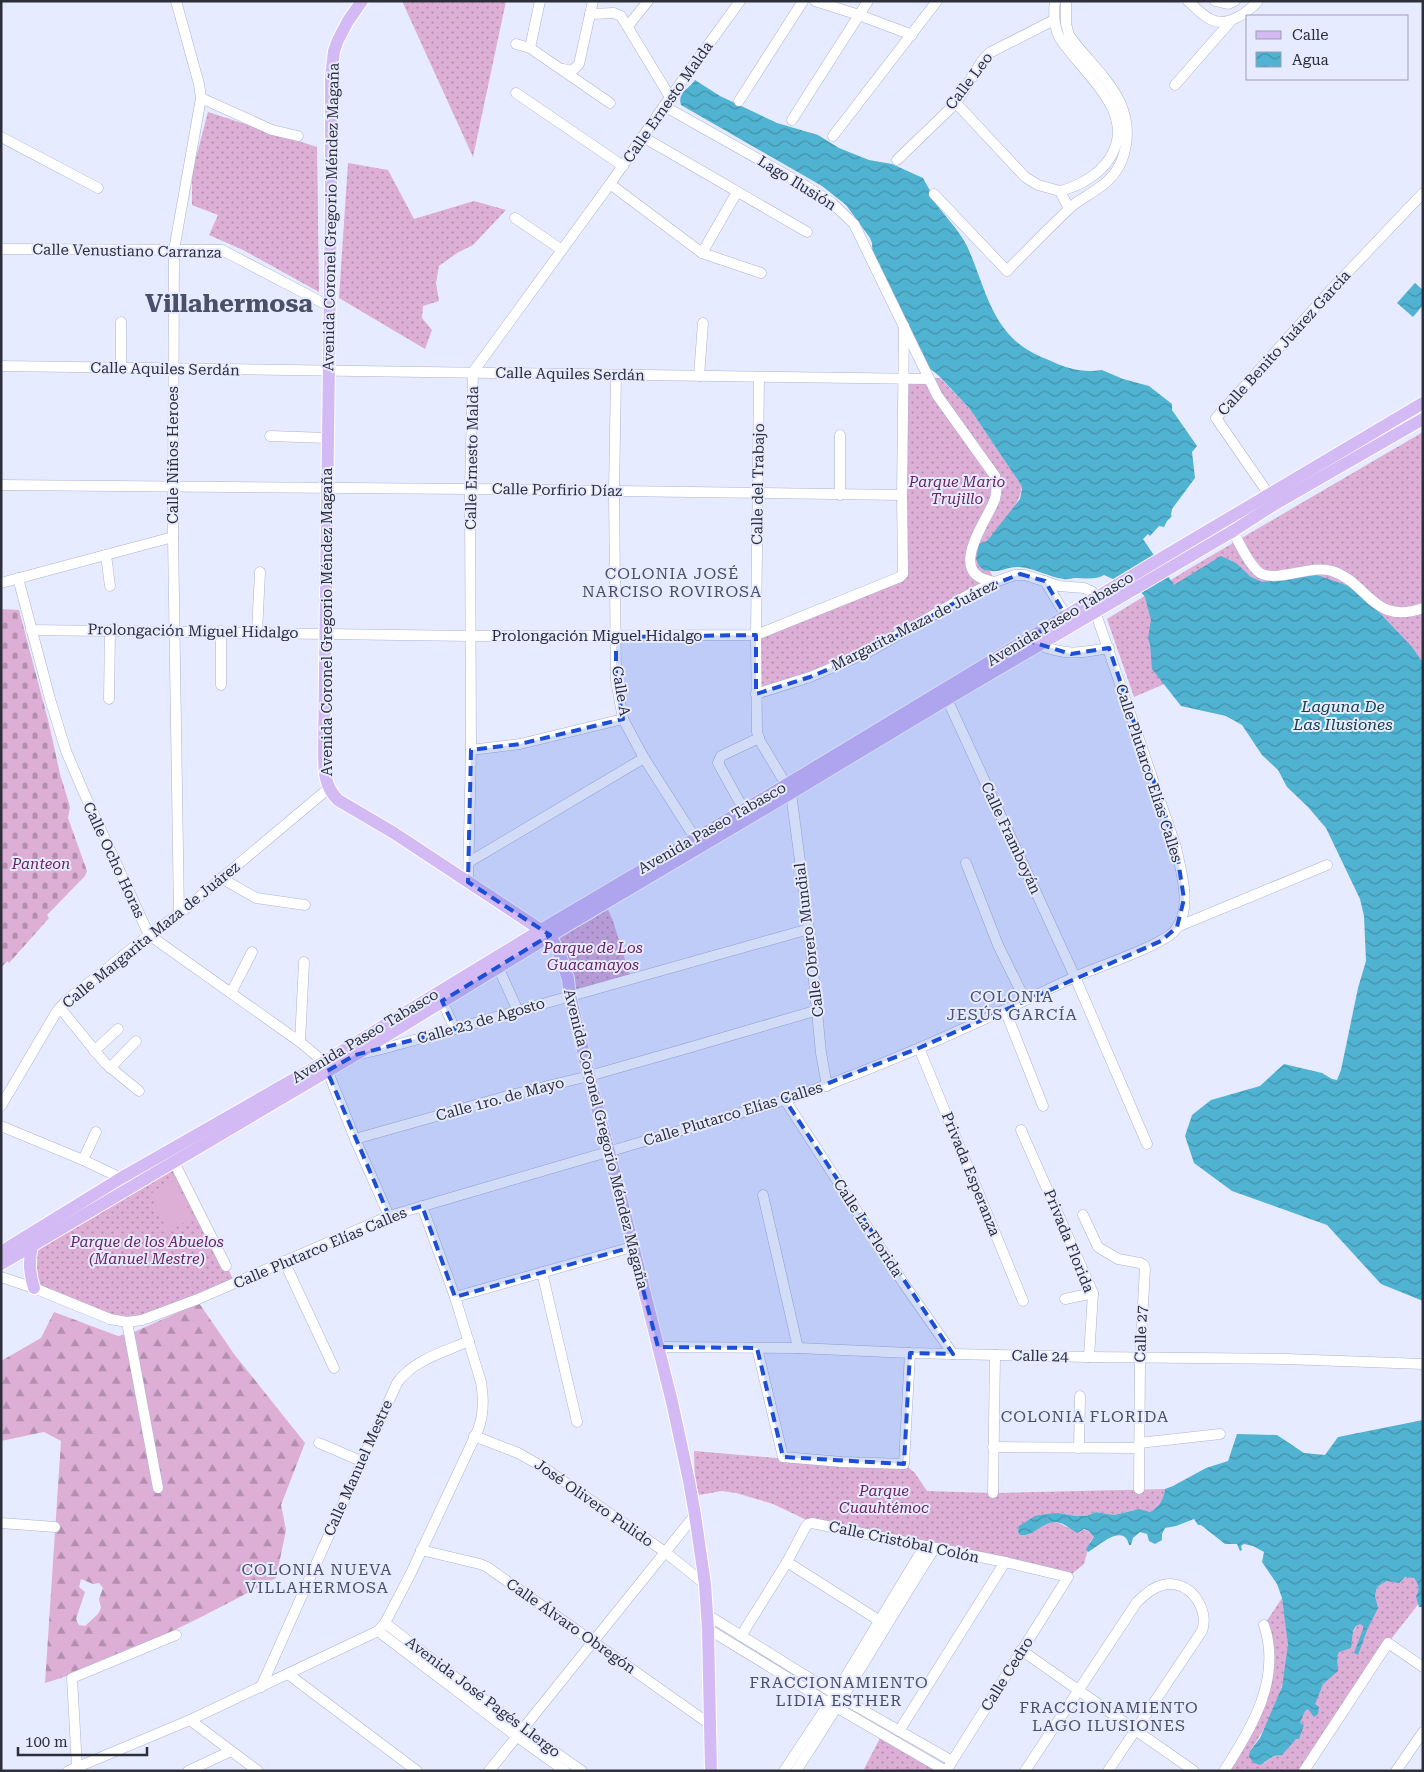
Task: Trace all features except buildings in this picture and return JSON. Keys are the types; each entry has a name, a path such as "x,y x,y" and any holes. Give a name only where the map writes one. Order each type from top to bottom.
{"main road":[{"name":"Avenida Coronel Gregorio Méndez Magaña","path":"362,1 342,32 334,51 330,95 331,205 324,773 329,788 338,800 394,834 546,933 560,952 589,1076 672,1402 695,1515 705,1584 708,1629 711,1771"},
{"name":"Avenida Paseo Tabasco","path":"1,1264 174,1162 325,1066 546,933 789,789 947,699 1233,531 1272,498 1423,403"},
{"name":"Avenida Paseo Tabasco","path":"1,1252 121,1178 325,1066 355,1055 498,967 546,933 695,838 744,810 789,789 1098,596 1272,498 1423,419"},
{"path":"386,1048 390,1032"},
{"path":"32,1245 29,1267 34,1288"}],"street":[{"name":"Calle Niños Heroes","path":"176,1 199,84 201,98 174,250 173,537 179,914"},
{"path":"530,48 540,1"},
{"path":"560,68 572,71 578,66 593,1"},
{"path":"628,26 648,1"},
{"name":"Calle Ernesto Malda","path":"468,882 471,750 470,489 473,372 740,1"},
{"path":"739,101 802,1"},
{"path":"815,1 912,35"},
{"path":"792,120 868,1"},
{"path":"833,136 937,1"},
{"path":"934,194 1007,271 1069,209 1108,181 1119,166 1126,148 1128,127 1120,104 1062,41 1056,30 1054,20 1055,1"},
{"path":"956,103 1025,177 1038,185 1060,191 1087,180 1098,173 1110,159 1116,142 1116,120 1108,92 1069,35 1065,19 1066,1"},
{"path":"1188,1 1210,19 1215,21 1231,21"},
{"path":"1215,1 1228,4 1234,1"},
{"path":"1174,85 1231,21 1245,13 1258,1"},
{"path":"590,14 619,14 628,26 667,101"},
{"name":"Calle Leo","path":"897,160 956,103 989,52 1054,20"},
{"path":"516,44 530,48 610,103"},
{"path":"516,93 623,166"},
{"path":"201,98 272,130 298,136"},
{"name":"Lago Ilusión","path":"667,101 800,182 844,212 854,224 929,379 946,408 995,476 997,487 994,501 974,541 970,557 974,571 987,580 995,582"},
{"path":"1,137 98,188"},
{"path":"643,137 806,232"},
{"path":"610,184 702,253 761,273"},
{"path":"1060,191 1069,209"},
{"path":"702,253 737,192"},
{"name":"Calle Benito Juárez García","path":"1272,498 1216,418 1336,284 1423,193"},
{"path":"515,218 562,250"},
{"name":"Calle Venustiano Carranza","path":"1,249 224,251 330,306"},
{"path":"121,322 121,367"},
{"path":"699,376 703,323"},
{"name":"Prolongación Miguel Hidalgo","path":"31,630 616,637 756,635 902,576 904,568 902,378 904,326"},
{"name":"Calle Aquiles Serdán","path":"1,366 929,379"},
{"name":"Calle A","path":"616,376 614,491 616,680 624,719 644,758 695,838"},
{"name":"Calle del Trabajo","path":"759,376 756,635 756,694 759,738 789,789"},
{"path":"840,435 840,495"},
{"path":"270,436 327,438"},
{"name":"Calle Porfirio Díaz","path":"1,486 470,489 902,495"},
{"path":"1233,531 1243,552 1259,572 1275,576 1310,569 1324,569 1342,575 1356,585 1371,601 1383,608 1405,612 1423,608"},
{"path":"1,583 173,537"},
{"path":"106,555 110,586"},
{"path":"258,632 260,572"},
{"name":"Margarita Maza de Juárez","path":"756,694 810,677 867,652 995,582 1020,574 1059,586 1084,588 1098,596"},
{"name":"Calle Ocho Horas","path":"18,578 66,751 149,935 300,1042 325,1066 389,1216"},
{"path":"1045,581 1066,616"},
{"name":"Calle Plutarco Elías Calles","path":"1,1277 34,1288 110,1320 127,1322 152,1317 389,1216 827,1086 919,1048 1075,977 1161,941 1178,927 1182,917 1184,899 1176,847 1095,611"},
{"path":"109,699 110,630"},
{"path":"221,685 222,631"},
{"path":"1039,645 1054,651 1071,654 1108,648"},
{"name":"Calle Framboyán","path":"947,699 1075,977 1146,1144"},
{"path":"471,750 520,744 624,719"},
{"path":"744,810 718,763 718,759 759,738"},
{"path":"469,862 644,758"},
{"name":"Calle Margarita Maza de Juárez","path":"1,1106 60,1008 71,997 149,935 179,914 329,788"},
{"name":"Calle Obrero Mundial","path":"789,789 809,929 821,1053 827,1086"},
{"path":"966,863 998,945 1025,1000"},
{"path":"1178,927 1327,865"},
{"path":"221,878 256,898 305,905"},
{"name":"Calle 23 de Agosto","path":"355,1055 455,1029 809,929"},
{"path":"231,993 252,952"},
{"path":"300,1042 304,962"},
{"path":"498,967 518,1011"},
{"path":"442,1001 455,1029"},
{"path":"60,1008 110,1068 139,1091"},
{"name":"Calle 1ro. de Mayo","path":"355,1139 510,1094 589,1076 818,1010"},
{"path":"1005,1010 1043,1106"},
{"path":"94,1051 118,1029"},
{"path":"110,1068 136,1041"},
{"name":"Privada Esperanza","path":"919,1048 1023,1301"},
{"name":"Calle La Florida","path":"785,1100 904,1284 953,1354"},
{"path":"1,1126 121,1178"},
{"name":"Privada Florida","path":"1021,1130 1093,1292 1089,1357"},
{"path":"83,1160 96,1132"},
{"path":"174,1162 226,1266"},
{"path":"763,1195 798,1348"},
{"path":"176,1635 72,1678 73,1769 190,1720 382,1627 474,1436 482,1414 483,1393 469,1341 422,1206"},
{"name":"Calle 27","path":"1084,1215 1098,1247 1118,1259 1140,1263 1144,1265 1145,1269 1140,1357 1139,1489"},
{"path":"455,1297 632,1246"},
{"path":"284,1261 334,1368"},
{"path":"542,1272 577,1422"},
{"path":"1065,1299 1093,1292"},
{"path":"127,1322 158,1488"},
{"name":"Calle Manuel Mestre","path":"260,1686 392,1392 403,1375 418,1364 469,1341"},
{"name":"Calle 24","path":"658,1347 798,1348 910,1353 1286,1359 1423,1364"},
{"path":"757,1348 783,1457 842,1462 904,1464 910,1353"},
{"path":"993,1493 995,1355"},
{"path":"1079,1448 1080,1396"},
{"path":"993,1447 1079,1448 1140,1446 1220,1434"},
{"name":"José Olivero Pulido","path":"474,1436 518,1453 538,1464 665,1552 705,1584"},
{"path":"319,1443 361,1461"},
{"path":"489,1771 695,1515"},
{"name":"Calle Cristóbal Colón","path":"741,1636 787,1562 805,1528 808,1524 812,1523 1068,1577"},
{"path":"1,1524 55,1527"},
{"path":"796,1771 883,1622 929,1548"},
{"name":"Calle Álvaro Obregón","path":"420,1550 487,1567 711,1725"},
{"path":"787,1562 883,1622"},
{"path":"899,1731 1004,1562"},
{"name":"Calle Cedro","path":"946,1771 1068,1577"},
{"path":"1025,1771 1132,1608 1143,1596 1165,1584 1177,1586 1191,1593 1199,1602 1203,1611 1204,1623 1202,1631 1108,1771"},
{"path":"706,1614 836,1701 946,1771"},
{"path":"1224,1771 1250,1727 1264,1695 1270,1659 1269,1642 1264,1625"},
{"name":"Avenida José Pagés Llergo","path":"382,1627 519,1732 565,1771"},
{"path":"708,1629 836,1701 899,1731 952,1761"},
{"path":"1304,1771 1388,1643 1423,1667"},
{"path":"1021,1650 1194,1771"},
{"path":"288,1674 417,1771"},
{"path":"784,1771 836,1701"},
{"path":"190,1720 258,1771"},
{"name":"Avenida José Pagés Llergo","path":"519,1732 582,1771"},
{"path":"1396,1771 1423,1732"},
{"path":"188,1771 231,1751"}],"highlighted area":[{"path":"1020,574 1045,581 1066,616 1026,640 1071,654 1109,648 1176,847 1184,899 1177,927 1161,941 919,1048 785,1100 953,1354 910,1353 904,1464 783,1457 757,1348 658,1347 632,1247 455,1297 422,1206 389,1216 327,1071 355,1055 455,1029 442,1001 550,935 468,882 471,750 520,744 623,719 616,680 616,637 756,635 756,694 810,677 867,653 968,595"}],"green space":[{"path":"402,1 506,1 473,157"},
{"path":"208,112 317,147 319,292 243,250 209,235 218,215 192,205 192,173"},
{"path":"348,163 388,170 414,219 474,201 506,210 473,245 457,253 439,266 436,283 439,301 423,306 422,318 432,330 425,349 339,298"},
{"name":"Parque Mario Trujillo","path":"902,378 940,378 970,409 1021,485 1019,499 987,541 990,571 995,582 867,653 756,694 756,635 900,577"},
{"path":"1423,432 1423,701 1169,682 1134,697 1107,619"},
{"name":"Panteon","path":"1,609 19,610 70,807 68,818 87,871 85,876 47,915 49,918 9,963 7,961 1,968"},
{"name":"Parque de Los Guacamayos","path":"605,903 613,921 631,979 570,996 558,931"},
{"name":"Parque de los Abuelos (Manuel Mestre)","path":"174,1162 235,1283 127,1322 34,1288 32,1245"},
{"path":"175,1180 192,1217 168,1233 150,1194"},
{"path":"199,1303 234,1354 305,1443 281,1505 286,1530 276,1578 134,1649 105,1662 45,1683 61,1441 44,1432 1,1441 1,1361 41,1338 54,1312 118,1336 134,1332","holes":["81,1579 93,1584 99,1583 103,1588 99,1599 101,1608 98,1614 85,1626 79,1625 76,1619 85,1592 79,1587"]},
{"name":"Parque Cuauhtémoc","path":"694,1451 800,1460 904,1464 915,1473 927,1491 993,1493 1165,1489 1164,1498 1150,1512 1134,1510 1114,1515 1096,1512 1086,1516 1058,1513 1018,1532 1020,1535 1028,1534 1044,1524 1052,1522 1090,1532 1094,1537 1090,1542 1084,1564 1068,1577 813,1523 773,1504 736,1493 722,1491 699,1495 695,1483"},
{"path":"1410,1576 1417,1582 1423,1598 1388,1643 1304,1771 1224,1771 1266,1690 1264,1625 1282,1598 1288,1639 1285,1673 1277,1701 1265,1727 1250,1751 1264,1763 1274,1756 1282,1755 1304,1711 1333,1669 1334,1661 1339,1651 1348,1640 1375,1596 1377,1587 1387,1581"},
{"path":"881,1736 942,1771 863,1771"}],"water":[{"name":"Laguna De Las Ilusiones","path":"695,80 720,96 777,123 818,135 839,148 869,160 892,164 923,178 933,196 933,200 964,240 994,312 1000,323 1016,342 1045,359 1076,370 1102,370 1123,379 1149,386 1172,404 1172,410 1197,446 1192,452 1195,478 1172,509 1172,516 1164,527 1159,526 1150,536 1148,534 1143,539 1174,585 1221,556 1236,563 1251,577 1262,582 1317,575 1357,589 1412,647 1423,663 1423,1301 1381,1284 1327,1225 1232,1191 1194,1163 1185,1136 1192,1115 1211,1100 1260,1086 1284,1064 1322,1073 1337,1080 1341,1070 1358,988 1366,961 1364,916 1360,899 1326,828 1287,787 1278,770 1262,755 1242,725 1226,716 1181,706 1152,669 1148,639 1151,620 1145,597 1140,591 1104,575 1094,578 1065,579 1025,568 1015,567 999,571 985,571 979,566 976,559 979,544 987,541 1020,499 1021,485 970,409 939,376 920,360 873,266 870,238 846,205 822,186 681,105 682,94"},
{"path":"1415,283 1423,290 1423,305 1413,317 1397,303"},
{"path":"1423,1420 1423,1607 1419,1607 1416,1596 1418,1587 1414,1578 1405,1577 1399,1583 1387,1581 1377,1587 1375,1596 1378,1608 1367,1630 1358,1655 1354,1653 1363,1629 1363,1626 1360,1624 1353,1631 1351,1648 1339,1652 1337,1657 1338,1671 1323,1684 1315,1704 1319,1707 1318,1714 1314,1717 1308,1709 1305,1711 1300,1723 1304,1725 1299,1739 1296,1739 1282,1755 1274,1756 1260,1765 1254,1763 1249,1757 1250,1751 1260,1738 1282,1687 1288,1645 1282,1598 1277,1584 1262,1562 1264,1552 1244,1544 1241,1546 1242,1550 1240,1551 1237,1544 1225,1544 1201,1525 1198,1525 1194,1519 1165,1528 1162,1540 1155,1544 1149,1541 1147,1534 1140,1532 1133,1538 1131,1545 1122,1535 1110,1538 1088,1552 1086,1549 1094,1537 1089,1531 1084,1529 1077,1533 1056,1522 1025,1535 1020,1535 1018,1532 1019,1526 1035,1516 1047,1514 1058,1513 1086,1516 1096,1512 1114,1515 1139,1509 1150,1512 1156,1508 1164,1496 1165,1489 1206,1468 1228,1461 1237,1434 1277,1435 1304,1453 1325,1455 1338,1437"}],"district":[{"name":"Villahermosa","path":"229,303"},
{"name":"COLONIA JOSÉ NARCISO ROVIROSA","path":"672,582"},
{"name":"COLONIA JESÚS GARCÍA","path":"1012,1005"},
{"name":"COLONIA FLORIDA","path":"1085,1416"},
{"name":"COLONIA NUEVA VILLAHERMOSA","path":"317,1578"},
{"name":"FRACCIONAMIENTO LIDIA ESTHER","path":"839,1691"},
{"name":"FRACCIONAMIENTO LAGO ILUSIONES","path":"1109,1716"}]}
